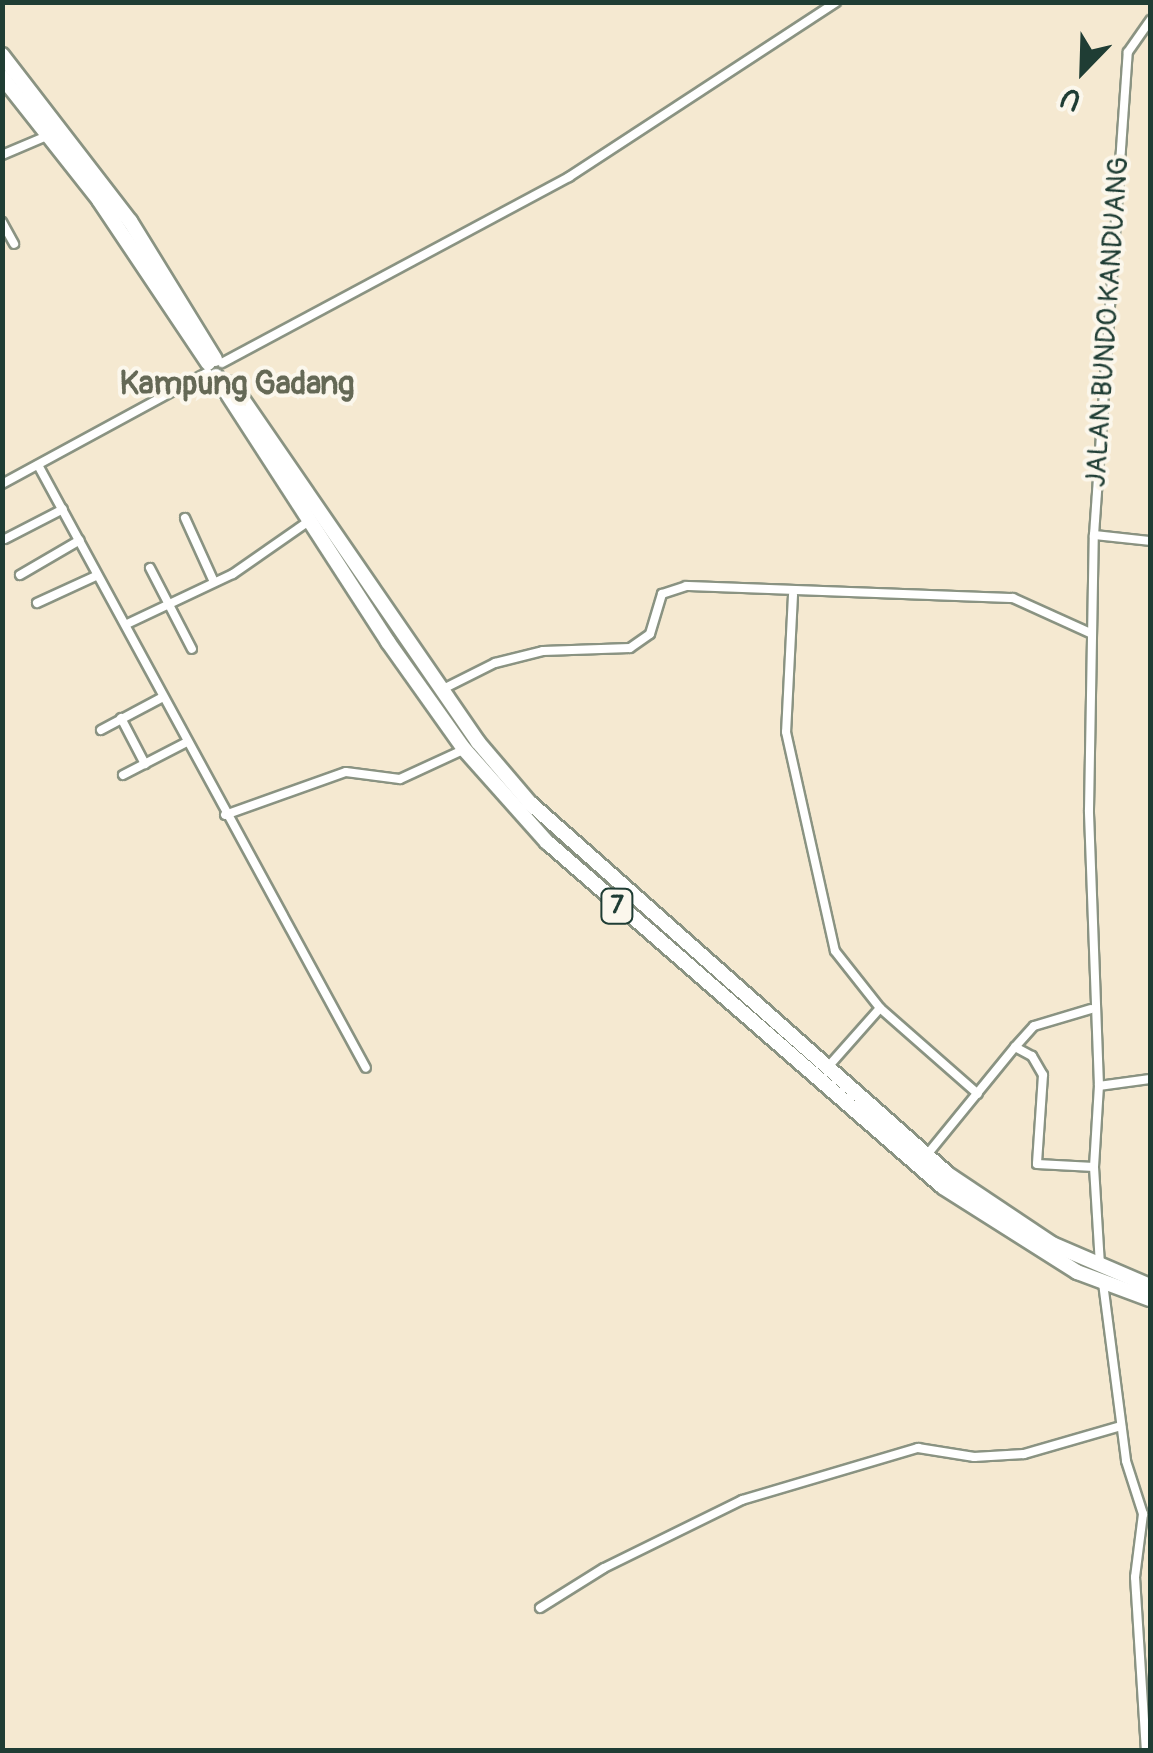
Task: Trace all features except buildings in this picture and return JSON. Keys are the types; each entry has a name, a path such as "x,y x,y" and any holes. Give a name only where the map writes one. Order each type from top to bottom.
{"highway":[{"path":"2,55 76,160 138,233 216,368"},
{"path":"2,76 47,136 76,160"},
{"name":"7","path":"216,368 310,521 471,746 677,949 969,1198 1102,1276 1150,1299"},
{"name":"7","path":"216,368 442,689 471,746"},
{"name":"7","path":"677,949 926,1156 969,1198"},
{"name":"7","path":"1102,1276 1150,1286"}],"street":[{"path":"2,484 569,178 836,2"},
{"name":"JALAN BUNDO KANDUANG","path":"1146,1750 1135,1577 1143,1514 1122,1426 1102,1276 1094,1167 1099,1086 1091,1009 1090,633 1128,52 1150,20"},
{"path":"2,154 47,136"},
{"path":"4,229 14,244"},
{"path":"38,465 366,1068"},
{"path":"6,539 63,509"},
{"path":"185,518 214,582"},
{"path":"126,624 214,582 310,521"},
{"path":"1094,535 1150,542"},
{"path":"20,575 80,540"},
{"path":"150,568 192,650"},
{"path":"37,603 96,576"},
{"path":"442,689 495,664 543,651 637,645 650,634 658,599 672,589 1014,598 1090,633"},
{"path":"794,594 784,717 811,868 839,962 880,1008 978,1094"},
{"path":"101,730 163,697"},
{"path":"121,718 145,764"},
{"path":"123,775 187,742"},
{"path":"225,815 346,772 400,779 471,746"},
{"path":"825,1070 880,1008"},
{"path":"926,1156 1034,1026 1091,1009"},
{"path":"1015,1046 1042,1066 1037,1164 1094,1167"},
{"path":"1099,1086 1150,1079"},
{"path":"540,1608 604,1568 742,1500 918,1448 974,1457 1024,1454 1122,1426"},
{"path":"1139,1635 1150,1634"}],"district":[{"name":"Kampung Gadang","path":"237,384"}]}
